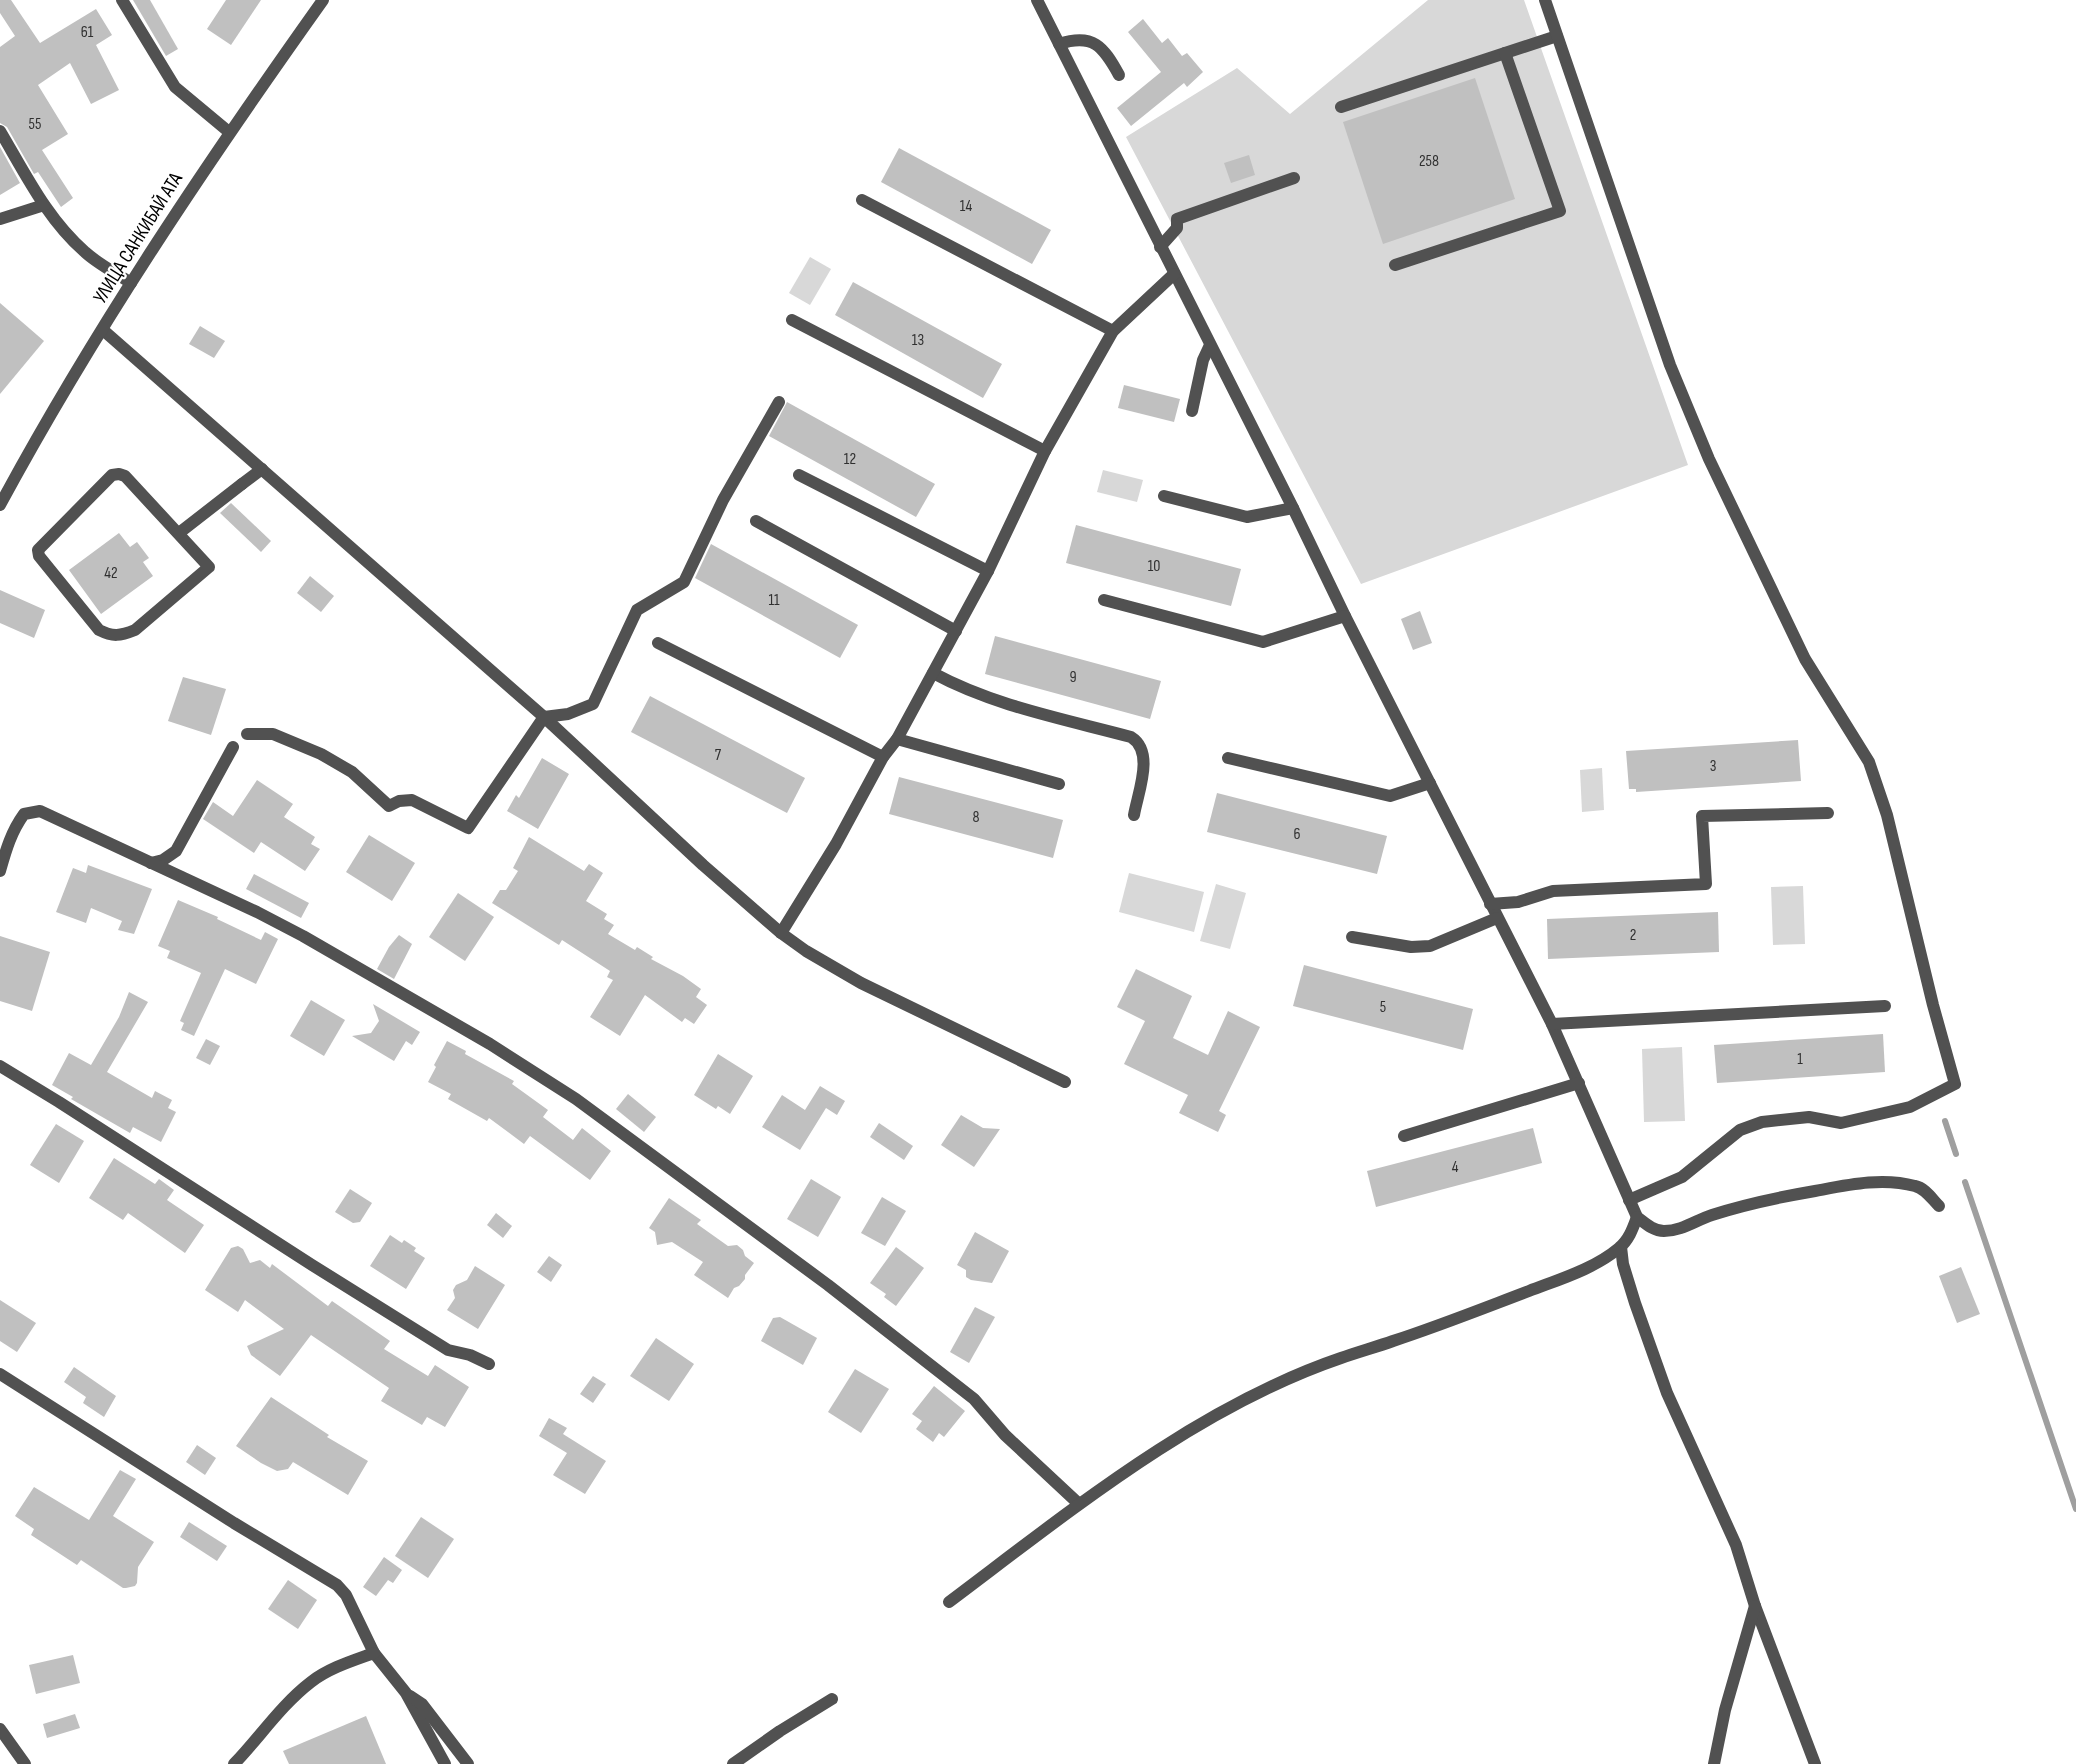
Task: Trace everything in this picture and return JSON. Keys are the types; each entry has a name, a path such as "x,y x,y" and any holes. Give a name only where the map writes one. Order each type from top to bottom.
{"street":[{"path":"122,0 175,87 229,132"},
{"name":"УЛИЦА САНКИБАЙ АТА","path":"0,505 131,283 229,132 322,0"},
{"path":"1037,0 1552,1024 1636,1217 1650,1227 1663,1231 1679,1229 1709,1216 1754,1203 1858,1183 1888,1182 1916,1186 1924,1190 1939,1206"},
{"path":"1545,0 1670,365 1709,459 1805,659 1869,762 1887,815 1933,1005 1955,1084 1910,1107 1841,1123 1809,1117 1762,1122 1740,1130 1682,1177 1629,1200"},
{"path":"1341,107 1557,36"},
{"path":"1059,44 1073,39 1095,42 1108,55 1119,75"},
{"path":"1395,265 1560,211 1505,53"},
{"path":"0,131 44,205 62,230 86,253 131,283"},
{"path":"1160,247 1176,228 1177,219 1294,178"},
{"path":"862,200 1113,331"},
{"path":"0,219 44,205"},
{"path":"781,933 836,844 883,757 897,739 988,571 1045,451 1113,331 1174,274"},
{"path":"792,320 1045,451"},
{"path":"103,330 544,717 687,851 781,933 806,951 861,983 1065,1082"},
{"path":"1192,411 1203,360 1210,345"},
{"path":"247,734 273,734 292,741 352,772 389,806 399,801 412,800 468,828 544,717 568,714 593,704 637,610 684,582 723,500 779,402"},
{"path":"179,533 262,469"},
{"path":"118,474 125,476 179,533 209,567 135,630 120,636 110,636 99,630 39,556 39,548 112,475 118,474"},
{"path":"799,475 988,571"},
{"path":"1164,496 1247,517 1293,508"},
{"path":"756,521 956,631"},
{"path":"1104,600 1263,642 1345,616"},
{"path":"658,643 883,757"},
{"path":"933,673 973,692 1027,710 1136,740 1145,759 1134,815"},
{"path":"897,739 1059,784"},
{"path":"152,863 163,860 176,851 233,747"},
{"path":"1228,758 1390,796 1430,783"},
{"path":"0,871 12,832 18,822 24,814 40,811 257,912 349,961 490,1044 576,1099 828,1285 974,1399 1005,1435 1078,1504"},
{"path":"1490,904 1518,902 1553,891 1706,884 1702,816 1828,813"},
{"path":"1352,937 1411,947 1430,946 1497,918"},
{"path":"1552,1024 1885,1006"},
{"path":"0,1066 59,1101 448,1350 470,1355 489,1364"},
{"path":"1404,1136 1579,1083"},
{"path":"949,1602 1078,1504 1162,1448 1224,1411 1278,1384 1339,1358 1421,1331 1564,1278 1600,1262 1622,1247 1636,1217"},
{"path":"1622,1247 1623,1264 1629,1284 1667,1393 1736,1545 1755,1606 1815,1764"},
{"path":"0,1374 234,1523 312,1571 326,1577 346,1595 374,1653 406,1693 445,1764"},
{"path":"1714,1764 1725,1710 1755,1606"},
{"path":"234,1764 282,1709 311,1682 340,1665 374,1653"},
{"path":"406,1693 422,1704 468,1764"},
{"path":"733,1764 832,1699"},
{"path":"0,1729 25,1764"}],"shaded area":[{"path":"1428,0 1524,0 1688,465 1361,584 1126,137 1237,68 1290,114"},
{"path":"810,257 831,269 810,305 789,293"},
{"path":"1103,470 1143,480 1137,502 1097,492"},
{"path":"1602,768 1604,810 1582,812 1580,770"},
{"path":"1129,873 1204,892 1194,932 1119,912"},
{"path":"1216,884 1246,893 1230,949 1200,941"},
{"path":"1803,886 1805,944 1773,945 1771,887"},
{"path":"1682,1047 1685,1121 1644,1122 1642,1049"}],"building":[{"path":"0,0 11,0 40,43 96,9 112,35 96,45 119,90 91,104 70,63 38,85 68,134 42,150 73,198 61,207 38,172 34,174 7,127 0,123 0,47 15,36 0,13"},
{"path":"133,0 150,0 178,49 166,56"},
{"path":"226,0 261,0 231,45 207,29"},
{"path":"1143,19 1162,43 1168,38 1182,56 1187,53 1203,72 1187,87 1184,83 1131,126 1117,108 1161,72 1128,32"},
{"path":"1475,78 1515,199 1383,244 1343,122"},
{"path":"0,147 20,183 0,195"},
{"path":"899,148 1051,230 1032,264 881,182"},
{"path":"1249,155 1255,175 1231,183 1224,163"},
{"path":"853,282 1002,364 983,398 835,315"},
{"path":"0,303 44,341 0,394"},
{"path":"200,326 225,341 214,358 189,344"},
{"path":"1124,385 1180,399 1174,422 1118,408"},
{"path":"787,402 935,484 916,517 769,436"},
{"path":"231,503 271,541 261,552 220,513"},
{"path":"1076,525 1241,569 1231,606 1066,563"},
{"path":"119,533 130,547 137,542 149,558 143,562 153,576 101,614 69,570"},
{"path":"711,544 858,625 840,658 695,578"},
{"path":"310,576 334,596 321,612 297,593"},
{"path":"0,590 45,610 34,638 0,623"},
{"path":"1420,611 1432,643 1413,650 1401,619"},
{"path":"995,636 1161,681 1150,719 985,674"},
{"path":"183,677 226,689 211,735 168,721"},
{"path":"650,696 805,778 787,813 631,732"},
{"path":"1798,740 1801,781 1636,792 1636,789 1629,789 1626,751"},
{"path":"542,758 569,774 538,829 507,811 516,795 519,798"},
{"path":"899,777 1063,820 1053,858 889,814"},
{"path":"257,780 293,804 284,817 315,837 311,844 320,849 305,871 261,842 254,853 203,819 213,802 233,816"},
{"path":"1217,793 1387,836 1377,874 1207,832"},
{"path":"369,835 415,863 392,901 346,872"},
{"path":"529,837 584,871 589,864 603,873 586,901 607,914 604,919 614,925 608,934 635,950 637,947 653,957 651,959 683,976 701,989 696,997 707,1005 694,1024 685,1018 682,1022 645,995 620,1036 590,1017 613,980 607,977 610,971 562,940 559,945 492,903 500,890 506,890 518,871 513,868"},
{"path":"88,865 152,889 134,934 118,930 122,921 91,908 86,923 56,912 73,868 86,873"},
{"path":"254,874 309,903 301,918 246,889"},
{"path":"458,893 494,917 465,961 429,937"},
{"path":"178,900 218,917 217,919 261,940 265,932 278,939 256,984 225,969 194,1036 181,1030 184,1023 180,1021 201,973 167,958 170,951 158,946"},
{"path":"1718,912 1719,952 1548,959 1547,919"},
{"path":"399,935 412,944 394,979 377,969 389,947"},
{"path":"0,936 50,952 32,1011 0,1001"},
{"path":"1304,965 1473,1009 1463,1050 1293,1006"},
{"path":"1136,969 1192,996 1173,1038 1208,1055 1228,1011 1260,1027 1219,1111 1226,1115 1218,1132 1179,1113 1188,1095 1124,1064 1145,1021 1117,1007"},
{"path":"129,992 148,1002 107,1072 152,1098 155,1091 172,1100 168,1108 176,1112 161,1142 133,1127 130,1133 71,1099 73,1097 52,1085 69,1053 91,1065 119,1017"},
{"path":"311,1000 345,1020 324,1056 290,1036"},
{"path":"373,1004 420,1032 412,1045 406,1041 394,1061 352,1036 371,1033 379,1021"},
{"path":"1883,1034 1885,1072 1717,1083 1714,1045"},
{"path":"206,1039 220,1046 210,1065 196,1058"},
{"path":"447,1041 466,1051 465,1054 514,1081 512,1084 548,1110 543,1117 573,1140 582,1128 611,1151 590,1180 530,1136 524,1144 489,1118 487,1121 448,1099 451,1094 428,1082"},
{"path":"718,1054 753,1076 730,1114 718,1106 716,1109 694,1095"},
{"path":"820,1086 845,1101 837,1115 826,1108 800,1150 762,1127 782,1095 805,1110"},
{"path":"628,1094 656,1117 644,1132 616,1109"},
{"path":"961,1115 983,1128 1000,1129 974,1167 941,1145"},
{"path":"879,1123 913,1146 904,1160 870,1137"},
{"path":"56,1124 84,1141 59,1183 30,1165"},
{"path":"1533,1128 1542,1163 1376,1207 1367,1171"},
{"path":"114,1158 155,1184 159,1179 174,1190 167,1200 204,1225 185,1253 128,1213 123,1220 89,1198"},
{"path":"811,1179 841,1197 818,1237 787,1219"},
{"path":"350,1189 372,1203 360,1222 353,1223 335,1212"},
{"path":"882,1197 906,1211 885,1246 861,1233"},
{"path":"669,1198 701,1220 697,1224 728,1246 737,1245 754,1263 745,1275 745,1279 734,1288 728,1298 694,1275 703,1262 672,1242 657,1245 655,1232 649,1228"},
{"path":"496,1213 512,1226 503,1238 487,1225"},
{"path":"975,1232 1009,1251 992,1283 971,1280 966,1277 966,1270 957,1265"},
{"path":"390,1235 402,1243 404,1240 416,1248 414,1251 425,1258 406,1289 370,1266"},
{"path":"238,1246 243,1249 250,1263 260,1260 270,1268 272,1264 328,1306 332,1301 390,1341 384,1349 428,1376 435,1365 469,1387 445,1427 427,1417 422,1425 381,1401 389,1388 311,1335 280,1376 251,1355 247,1346 284,1329 245,1300 238,1312 205,1290 231,1248"},
{"path":"896,1247 924,1268 896,1306 884,1297 886,1294 870,1283"},
{"path":"549,1256 562,1265 551,1282 537,1272"},
{"path":"475,1266 505,1285 478,1329 447,1310 455,1298 453,1290 456,1285 467,1280"},
{"path":"1961,1267 1980,1314 1957,1323 1939,1276"},
{"path":"0,1300 36,1323 17,1352 0,1341"},
{"path":"975,1307 995,1317 969,1363 950,1352"},
{"path":"780,1317 817,1338 803,1365 761,1341 773,1318"},
{"path":"656,1338 694,1364 669,1401 630,1376"},
{"path":"74,1367 116,1396 104,1417 83,1403 86,1397 64,1382"},
{"path":"855,1369 889,1389 861,1433 828,1412"},
{"path":"593,1376 606,1384 593,1403 580,1394"},
{"path":"934,1386 965,1411 944,1437 939,1433 933,1442 916,1429 922,1421 912,1414"},
{"path":"271,1397 329,1435 327,1437 368,1461 348,1495 293,1462 288,1469 277,1471 236,1446"},
{"path":"549,1418 567,1428 563,1434 606,1461 585,1494 553,1475 567,1453 539,1436"},
{"path":"197,1445 216,1458 205,1475 186,1462"},
{"path":"120,1470 136,1479 113,1516 154,1542 138,1567 137,1583 135,1586 126,1588 81,1560 77,1565 31,1535 34,1529 15,1516 34,1487 89,1520"},
{"path":"421,1517 454,1539 428,1578 395,1556"},
{"path":"189,1522 227,1546 217,1561 180,1537"},
{"path":"384,1557 402,1570 393,1583 388,1580 376,1596 363,1587"},
{"path":"288,1580 317,1600 298,1629 268,1609"},
{"path":"73,1655 80,1683 36,1694 29,1665"},
{"path":"75,1714 80,1728 47,1738 43,1724"},
{"path":"366,1716 386,1764 289,1764 283,1751"}],"waterway":[{"path":"1945,1121 1956,1154"},
{"path":"1965,1182 2076,1509"}]}
